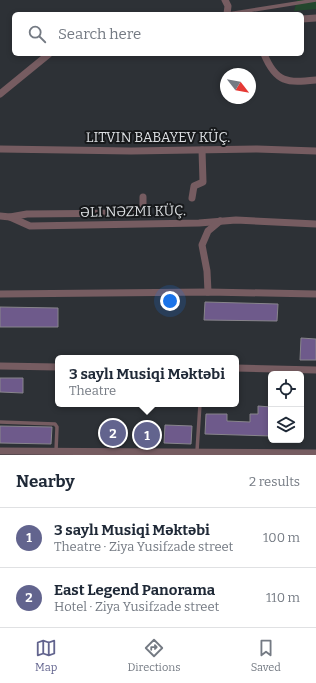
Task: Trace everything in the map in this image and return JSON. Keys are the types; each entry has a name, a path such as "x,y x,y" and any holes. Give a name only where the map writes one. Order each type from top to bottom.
{"street":[{"path":"224,0 228,6 228,12"},
{"path":"304,19 316,18"},
{"path":"0,94 47,56"},
{"path":"265,56 277,77 284,80 299,82 316,80"},
{"name":"LITVIN BABAYEV KÜÇ.","path":"0,148 202,150 257,149 316,151"},
{"path":"192,198 194,186 203,182 202,150"},
{"path":"10,217 27,214 139,213 143,207 143,197"},
{"name":"ƏLI NƏZMI KÜÇ.","path":"0,216 10,217 30,226 199,223 247,220 316,224"},
{"path":"208,292 207,271 202,244 208,231 220,221"},
{"path":"0,294 208,292 316,294"},
{"path":"0,366 55,367"},
{"path":"239,368 316,370"},
{"path":"0,451 313,453"}],"lane":[{"path":"241,12 316,0"},
{"path":"197,453 200,407"},
{"path":"0,422 55,424 57,427 56,451"}],"green space":[{"path":"297,0 316,0 316,9 294,11"}],"building":[{"path":"205,302 278,304 277,321 204,320"},
{"path":"0,307 58,308 58,327 0,327"},
{"path":"301,338 316,339 316,360 300,360"},
{"path":"0,378 23,378 23,393 0,392"},
{"path":"258,406 268,407 268,436 205,434 206,414 227,414 227,421 250,422 250,414 258,414"},
{"path":"165,425 192,426 191,444 164,443"},
{"path":"0,426 52,427 51,444 0,443"}],"place":[{"name":"East Legend Panorama","path":"113,433"},
{"name":"3 saylı Musiqi Məktəbi","path":"147,435"}]}
